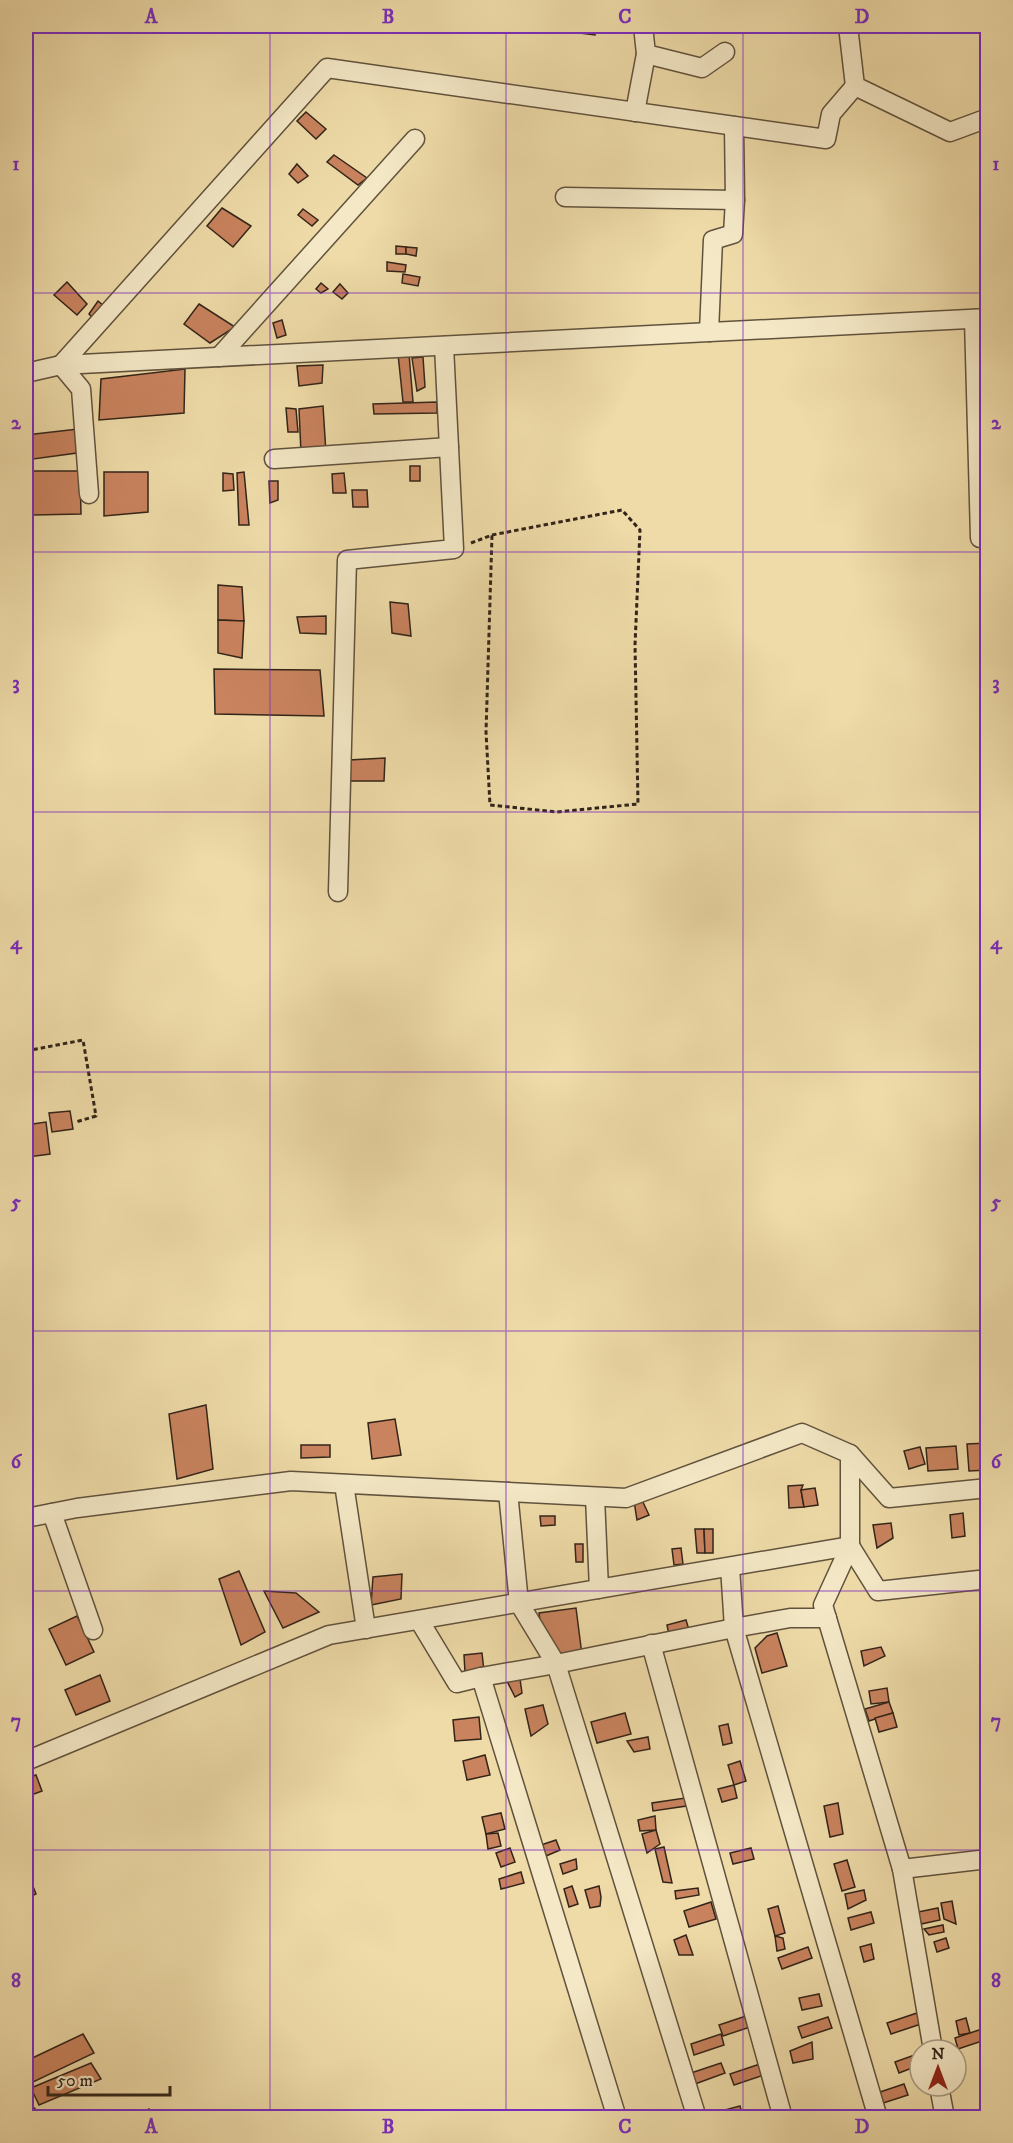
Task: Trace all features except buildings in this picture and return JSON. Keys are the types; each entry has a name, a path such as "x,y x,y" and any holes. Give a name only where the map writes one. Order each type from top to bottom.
{"street":[{"path":"635,112 646,54 643,26"},
{"path":"61,365 327,68 826,139 831,114 855,86 848,26"},
{"path":"646,54 702,68 725,52"},
{"path":"855,86 950,132 987,118"},
{"path":"709,332 712,240 733,234 734,126"},
{"path":"219,357 415,139"},
{"path":"565,197 735,200"},
{"path":"26,374 61,365 981,319 980,538"},
{"path":"338,892 347,560 454,549 444,346"},
{"path":"61,365 81,389 89,494"},
{"path":"274,459 449,447"},
{"path":"26,1518 291,1481 626,1498 802,1433 850,1454 889,1498 987,1488"},
{"path":"850,1454 850,1546 823,1605 902,1869 931,2038"},
{"path":"344,1484 366,1629"},
{"path":"508,1492 519,1603 556,1664 697,2118"},
{"path":"595,1497 599,1589"},
{"path":"52,1513 93,1630"},
{"path":"27,1757 329,1635 850,1546"},
{"path":"850,1546 878,1591 987,1579"},
{"path":"730,1567 734,1628 878,2118"},
{"path":"419,1620 457,1683 790,1618 827,1618"},
{"path":"651,1644 783,2118"},
{"path":"481,1677 617,2118"},
{"path":"902,1869 987,1859"},
{"path":"941,2098 945,2118"}],"path":[{"path":"454,549 492,535 622,510 640,530 635,645 638,804 557,812 490,805 486,732 492,535"},
{"path":"26,1050 83,1040 96,1116 76,1122"}]}
